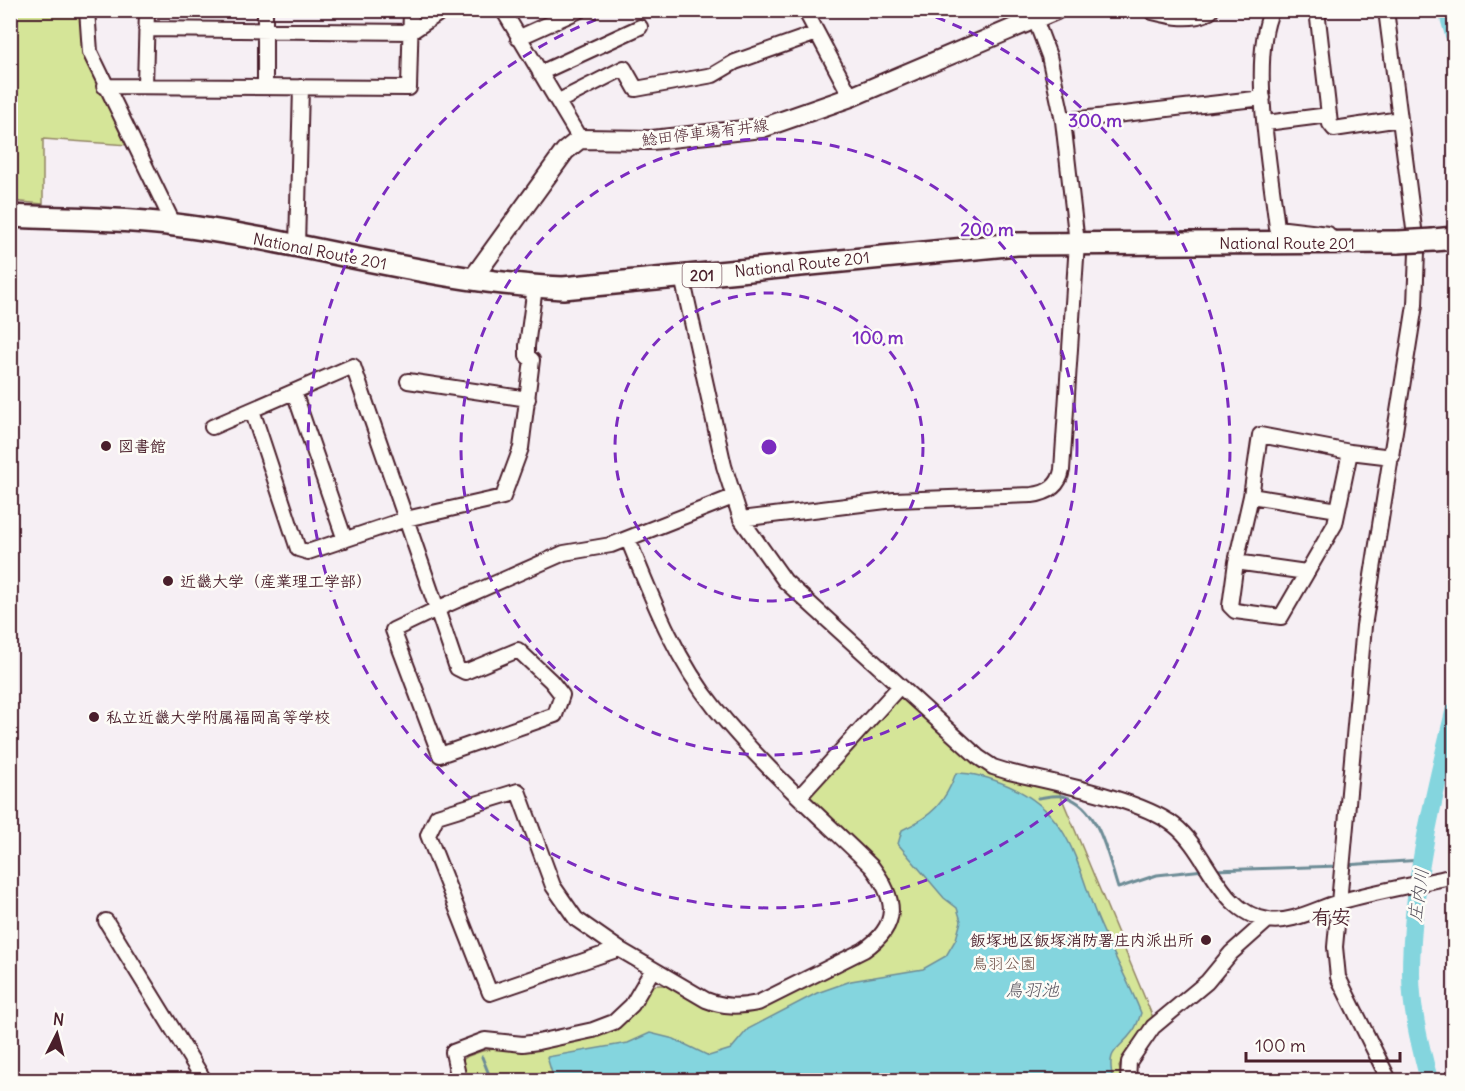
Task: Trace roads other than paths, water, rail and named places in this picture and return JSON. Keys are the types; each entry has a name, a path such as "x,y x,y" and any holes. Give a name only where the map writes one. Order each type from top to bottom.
{"highway":[{"name":"National Route 201","path":"10,216 174,225 536,287 592,286 948,249 1077,243 1343,243 1444,239"}],"main road":[{"path":"1153,10 1185,16 1197,16 1209,10"},
{"name":"鯰田停車場有井線","path":"580,139 652,140 762,128 851,97 1048,13"},
{"path":"473,278 566,151 580,139"}],"street":[{"path":"87,10 90,52 104,86 174,225"},
{"path":"145,85 147,10"},
{"path":"265,10 265,86"},
{"path":"104,86 409,88 411,10"},
{"path":"146,29 411,32 444,10"},
{"path":"503,10 580,139"},
{"path":"518,38 580,10"},
{"path":"805,10 851,97"},
{"path":"1272,10 1263,45 1263,98 1277,228 1335,235 1343,243"},
{"path":"1317,10 1330,124 1334,129 1400,120"},
{"path":"1386,10 1417,252 1415,305 1364,626 1335,947 1338,977 1389,1080"},
{"path":"741,519 894,500 1032,495 1051,489 1057,484 1062,470 1077,243 1063,121 1050,56 1048,13"},
{"path":"540,72 640,27"},
{"path":"559,101 624,68 636,89 713,75 735,62 817,33"},
{"path":"297,246 301,87"},
{"path":"1063,121 1263,98"},
{"path":"1266,123 1329,115"},
{"path":"682,277 733,497 741,519 786,581 900,686 993,767 1136,806 1157,814 1176,827 1187,839 1226,896 1239,906 1268,920 1293,917 1385,890 1455,876"},
{"path":"252,410 298,549 308,552 406,519 504,496 522,448 532,360 527,356 526,346 536,287"},
{"path":"212,427 353,366 436,609 457,668 465,672 518,650 551,681 561,695 555,715 441,755 393,630 436,609 564,553 611,545 733,497"},
{"path":"408,381 528,399"},
{"path":"294,392 345,540"},
{"path":"1350,452 1335,524 1281,617 1235,611 1230,606 1236,562 1251,496 1260,435 1350,452 1392,457"},
{"path":"1251,496 1338,510"},
{"path":"619,949 490,993 428,835 437,816 518,791 552,886 576,919 619,949 706,1000 721,1006 741,1006 758,1002 855,954 879,939 887,929 890,916 890,894 872,867 738,734 715,708 673,645 628,539"},
{"path":"1236,562 1306,572"},
{"path":"800,796 900,686"},
{"path":"1128,1080 1129,1062 1153,1027 1207,982 1231,953 1268,920"},
{"path":"106,921 204,1080"},
{"path":"459,1080 453,1052 485,1040 523,1044 538,1042 592,1030 614,1022 632,1005 653,969"}],"water":[{"name":"鳥羽池","path":"956,773 990,779 1028,796 1044,808 1066,837 1099,922 1141,1013 1134,1029 1112,1056 1113,1080 554,1080 547,1057 628,1043 650,1033 674,1039 709,1056 731,1049 748,1029 817,993 851,981 923,969 946,956 956,939 961,921 957,908 944,898 898,844 902,830 929,814 942,801"}],"waterway":[{"name":"庄内川","path":"1447,10 1454,35"},
{"name":"庄内川","path":"1429,1080 1414,1014 1411,973 1412,940 1425,841 1454,712"},
{"path":"1038,798 1063,796 1078,803 1087,811 1101,835 1118,888 1157,875 1204,870"},
{"path":"1345,865 1422,860"},
{"path":"1213,870 1339,866"},
{"path":"482,1057 488,1072"}],"place":[{"name":"図書館","path":"106,446"},
{"name":"近畿大学（産業理工学部）","path":"168,581"},
{"name":"私立近畿大学附属福岡高等学校","path":"94,717"},
{"name":"飯塚地区飯塚消防署庄内派出所","path":"1206,940"}],"district":[{"name":"有安","path":"1331,916"}],"park label":[{"name":"鳥羽公園","path":"1004,963"}]}
